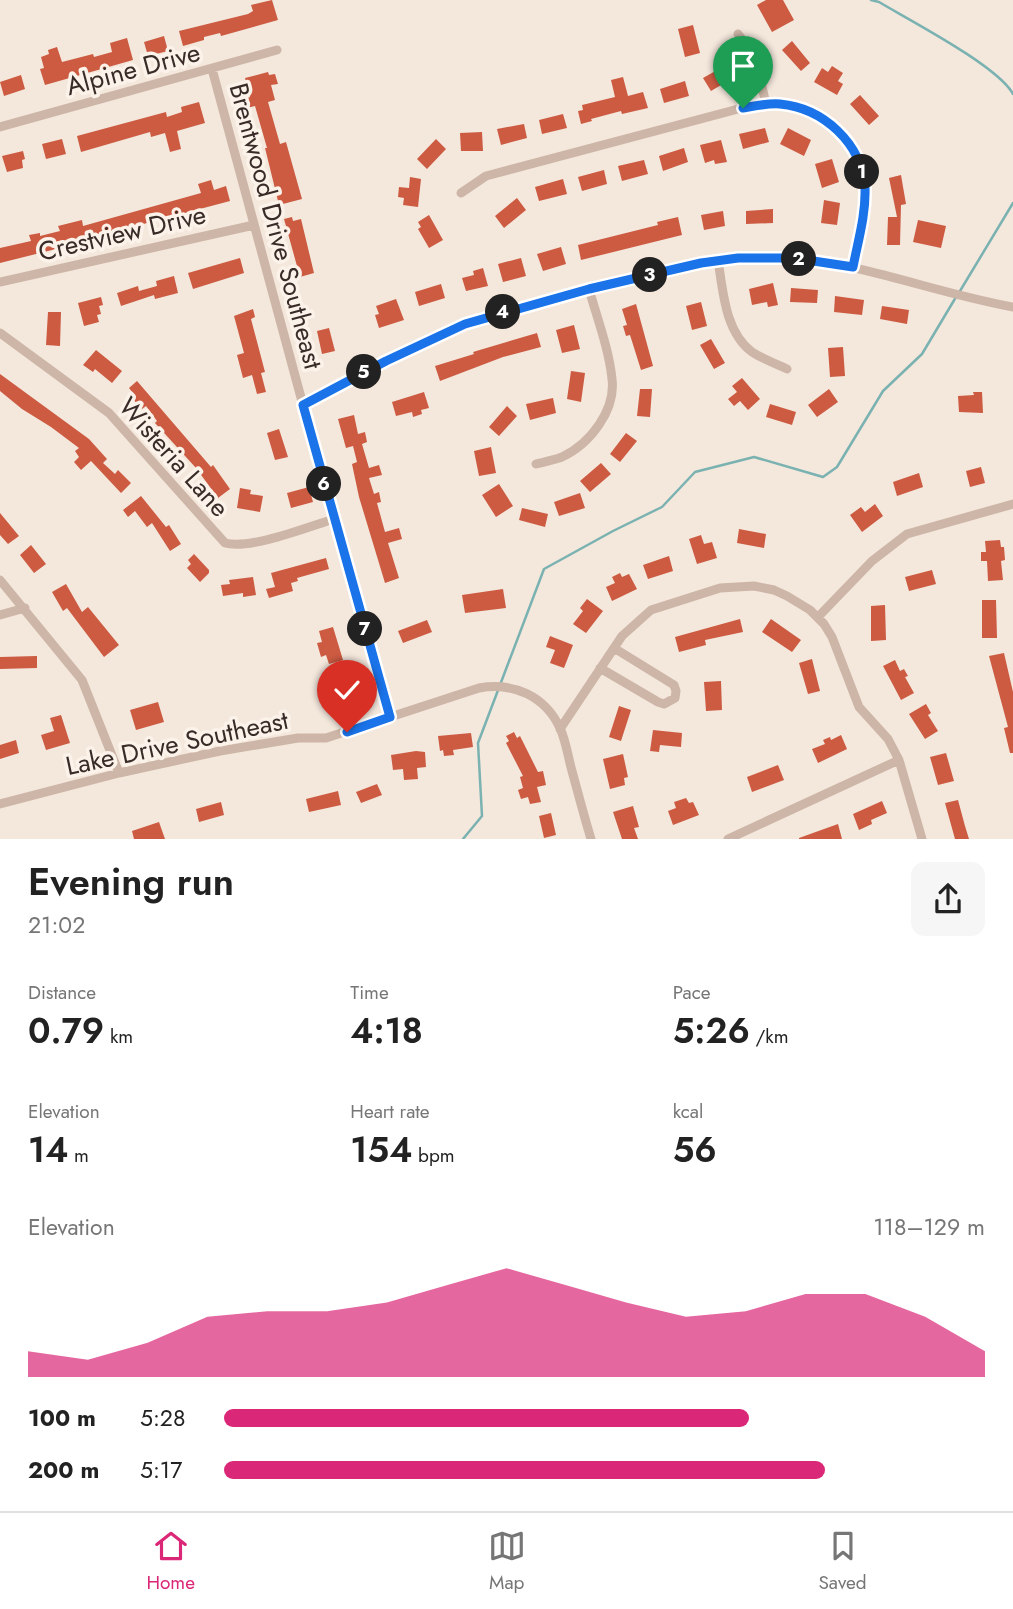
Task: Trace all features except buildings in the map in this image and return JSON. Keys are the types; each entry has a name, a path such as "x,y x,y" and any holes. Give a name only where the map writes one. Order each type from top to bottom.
{"street":[{"path":"738,34 755,56 766,104"},
{"name":"Alpine Drive","path":"0,127 277,50"},
{"name":"Brentwood Drive Southeast","path":"212,69 390,717"},
{"path":"461,193 486,176 766,104 793,106 823,119 842,135 854,152 863,173 865,200 853,267"},
{"name":"Crestview Drive","path":"0,282 254,225"},
{"path":"303,405 386,361 465,324 589,289 718,260 783,257 853,267 1013,307"},
{"path":"718,260 727,308 735,333 754,353 787,369"},
{"path":"536,464 562,457 586,439 602,421 611,400 612,379 589,289"},
{"name":"Wisteria Lane","path":"0,333 109,413 225,543 253,543 334,519"},
{"path":"818,617 872,561 907,534 1013,504"},
{"path":"0,580 82,680 119,773"},
{"path":"560,729 622,636 651,610 720,588 754,586 774,590 798,602 818,617 839,652 849,687 859,707 888,739 899,760 922,839"},
{"path":"0,615 25,608"},
{"path":"600,668 658,702 664,704 675,698 677,691 669,681 614,648"},
{"name":"Lake Drive Southeast","path":"0,804 119,773 246,747 298,738 327,738 479,688 504,686 530,694 539,700 560,729 591,839"},
{"path":"728,839 899,760"}],"waterway":[{"path":"871,0 879,2 972,57 990,70 1013,94"},
{"path":"960,291 1013,203"},
{"path":"463,839 482,816 478,743 544,569 662,507 695,472 754,457 823,477 837,467 883,391 922,354 956,297"}],"route":[{"path":"347,732 390,717 303,405 386,361 465,324 589,289 701,263 738,258 794,258 853,267 864,212 865,185 863,173 849,143 835,127 823,119 793,106 766,104 743,108"}]}
